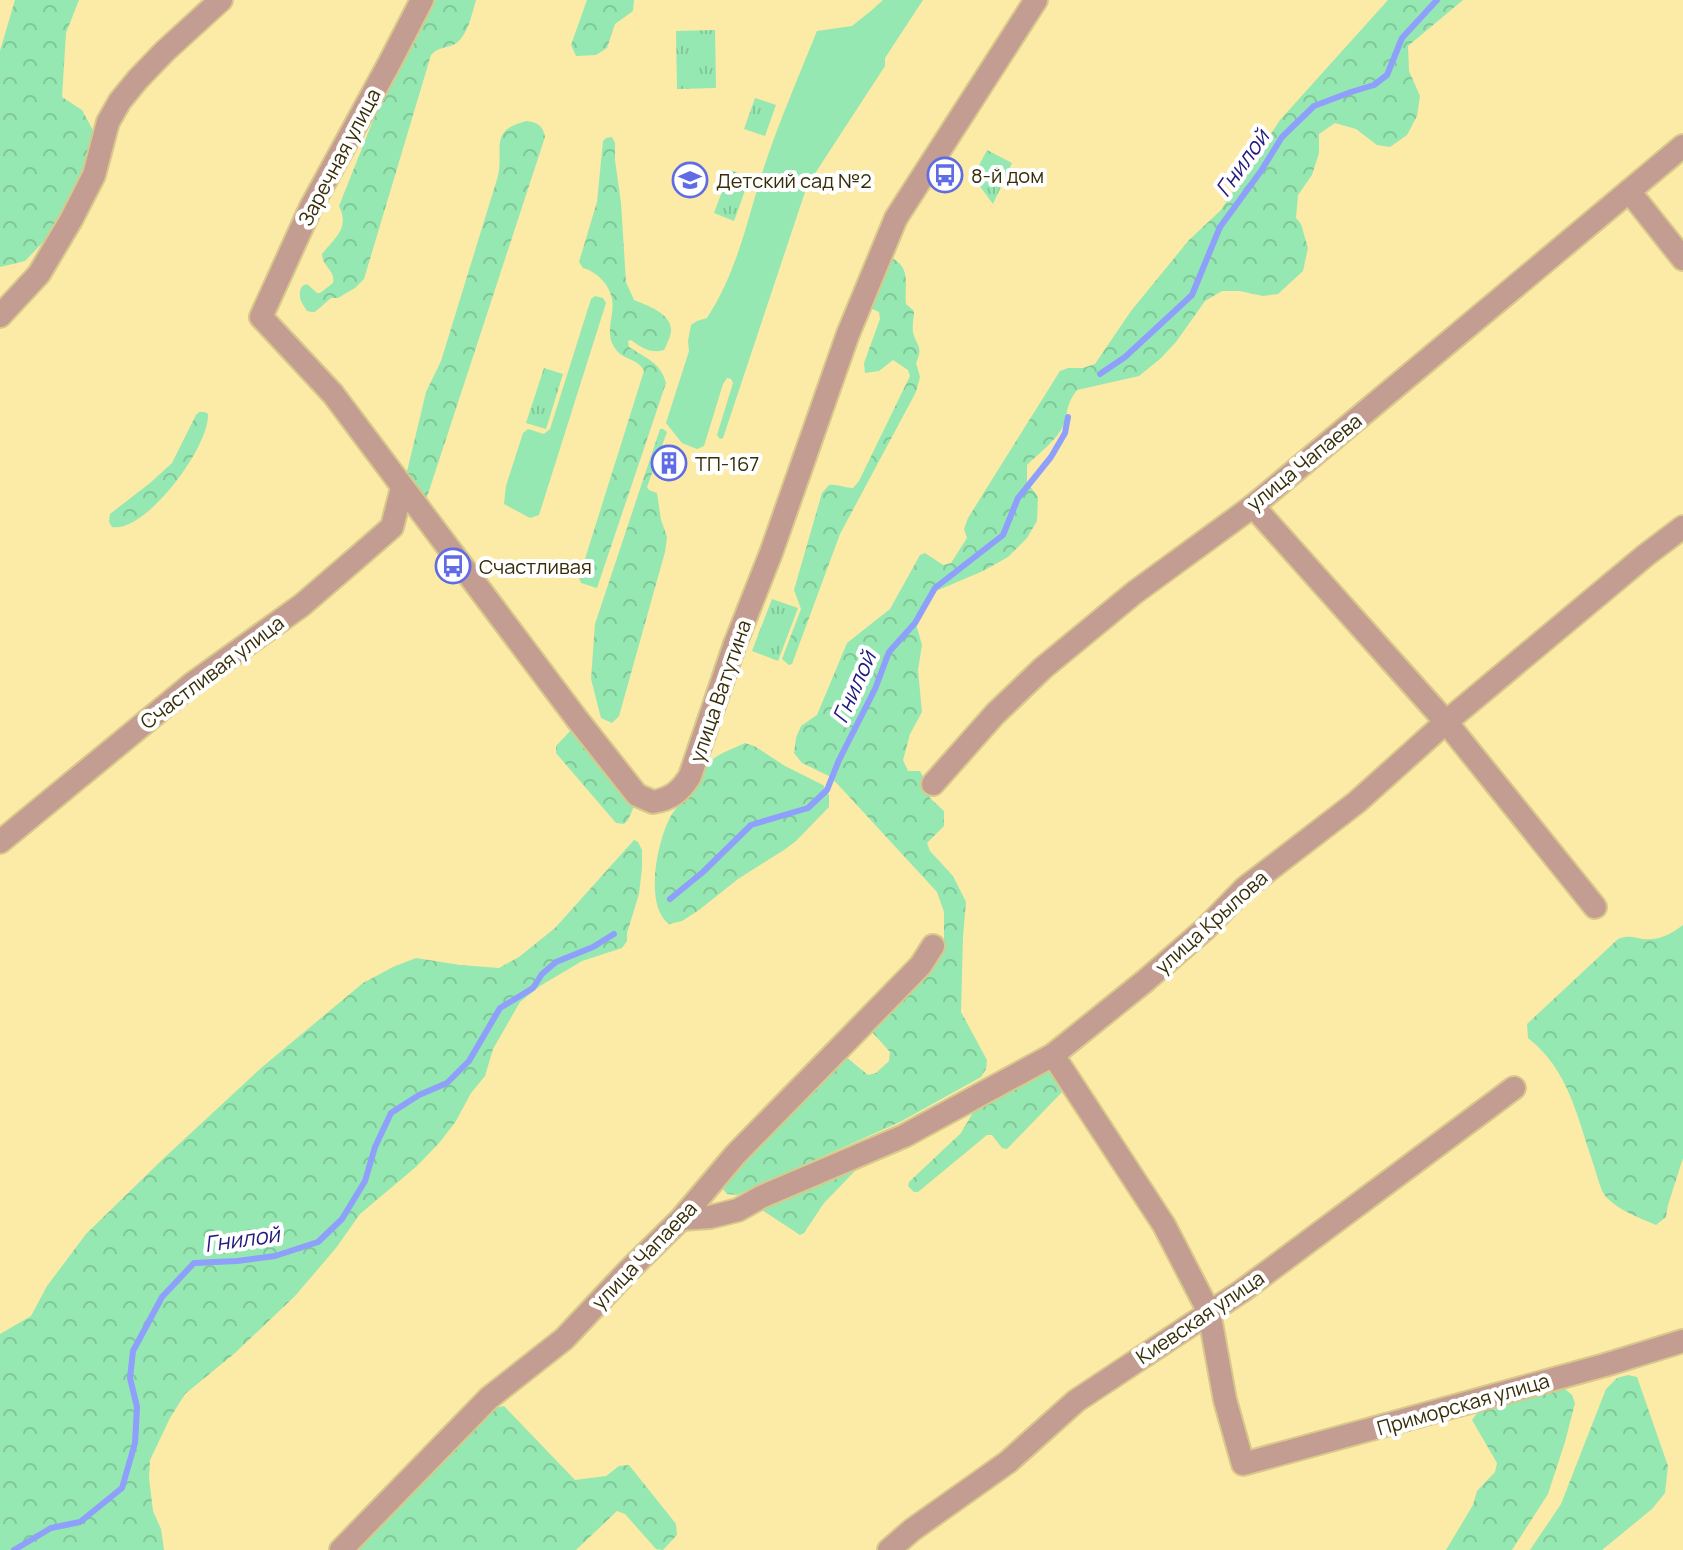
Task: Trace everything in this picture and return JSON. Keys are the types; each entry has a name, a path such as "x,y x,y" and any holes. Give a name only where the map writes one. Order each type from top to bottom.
{"street":[{"path":"0,316 39,274 71,220 94,175 108,122 120,101 156,61 221,0"},
{"name":"Заречная улица","path":"261,317 311,207 422,0"},
{"name":"улица Ватутина","path":"261,317 333,394 637,795 653,802 674,795 683,788 695,765 735,644 771,553 848,334 896,218 1036,0"},
{"name":"улица Чапаева","path":"933,784 995,714 1043,668 1134,593 1253,506 1683,146"},
{"path":"1629,191 1683,259"},
{"name":"Счастливая улица","path":"0,842 192,684 302,605 392,527 402,488"},
{"path":"1253,506 1446,722 1595,907"},
{"name":"улица Крылова","path":"681,1219 710,1217 738,1210 761,1197 904,1136 1053,1055 1205,929 1245,888 1357,802 1446,722 1683,527"},
{"name":"улица Чапаева","path":"341,1550 489,1398 564,1339 681,1219 736,1154 921,965 933,946"},
{"path":"1053,1055 1164,1225 1209,1312"},
{"name":"Киевская улица","path":"889,1550 912,1530 1008,1462 1076,1401 1242,1291 1514,1088"},
{"name":"Приморская улица","path":"1209,1312 1225,1400 1243,1464 1683,1341"}],"green space":[{"path":"15,0 79,0 66,33 62,97 82,110 95,134 83,183 53,232 25,261 0,267 0,51"},
{"path":"432,0 476,0 463,36 452,46 431,55 364,279 338,298 331,298 315,312 307,311 300,299 302,286 307,284 320,293 333,283 333,275 322,254 342,227 339,206 376,113"},
{"path":"587,0 634,0 633,11 615,24 607,48 596,55 576,56 571,45"},
{"path":"883,0 923,0 805,192 723,438 717,435 733,383 727,378 704,446 697,449 682,443 666,423 689,351 691,325 707,318 728,279 773,142 817,31 852,26"},
{"path":"1388,0 1463,0 1408,46 1409,71 1420,96 1417,116 1407,135 1390,147 1377,145 1356,129 1335,123 1319,134 1319,153 1312,175 1298,195 1296,218 1301,224 1308,248 1303,271 1278,294 1263,296 1222,291 1205,301 1176,342 1139,376 1077,390 1060,431 1027,465 1027,482 1038,497 1037,521 1027,538 1008,557 936,591 921,607 916,624 922,645 918,670 922,712 910,734 903,760 908,771 920,771 930,798 944,811 944,826 927,843 930,851 953,876 966,902 961,1012 987,1060 986,1069 981,1077 900,1122 737,1195 727,1194 721,1187 723,1175 845,1056 868,1075 876,1073 889,1061 890,1052 872,1032 874,1025 944,949 944,912 937,892 831,777 802,763 794,753 801,726 817,715 847,643 890,609 920,555 925,553 943,565 951,563 967,538 964,529 968,518 1060,371 1095,364 1131,311 1189,240 1221,210 1280,120"},
{"path":"715,30 716,88 677,89 676,31"},
{"path":"755,98 776,105 765,136 744,129"},
{"path":"527,121 540,126 545,137 427,497 422,501 405,480 426,392 441,361 498,176 502,135"},
{"path":"612,137 621,203 626,282 634,300 662,314 671,330 664,350 651,351 628,341 629,347 657,366 666,383 597,588 581,583 579,578 644,371 637,363 620,354 612,343 611,294 602,279 583,268 579,262 597,202 603,141"},
{"path":"987,150 1012,163 993,204 973,177"},
{"path":"730,170 750,177 734,221 714,213"},
{"path":"892,258 905,272 906,304 914,311 913,330 919,349 916,363 920,377 916,392 840,534 792,664 789,665 782,659 801,609 794,590 822,493 829,485 853,488 859,481 910,376 908,370 893,360 879,371 865,373 864,363 880,319 879,312 868,307 885,259"},
{"path":"595,296 603,298 606,303 539,515 530,518 504,504 506,486 523,433 528,429 544,434 550,429 591,299"},
{"path":"544,368 563,374 546,429 526,423"},
{"path":"199,412 208,414 206,428 199,446 174,485 142,516 126,525 112,527 110,514 172,463"},
{"path":"660,429 667,432 647,487 657,493 667,537 665,552 619,716 612,723 601,718 591,679 595,624"},
{"path":"772,599 798,608 778,661 752,651"},
{"path":"572,729 636,802 624,824 616,823 556,753 556,746"},
{"path":"745,743 823,785 829,795 829,807 784,850 738,879 682,921 669,924 661,915 655,887 658,854 667,825 712,760"},
{"path":"634,840 642,850 642,868 639,894 627,941 622,948 582,961 520,1002 493,1049 485,1076 440,1142 417,1166 360,1214 295,1296 235,1353 185,1394 150,1460 153,1511 161,1529 164,1550 0,1550 0,1334 31,1316 47,1286 86,1234 261,1068 363,983 416,958 499,968 519,957 555,928"},
{"path":"1683,925 1683,1158 1666,1217 1656,1225 1612,1203 1605,1195 1570,1095 1553,1065 1528,1038 1527,1024 1618,939 1656,938"},
{"path":"1051,1065 1065,1089 1007,1149 1002,1148 992,1135 987,1135 918,1192 908,1186 961,1133 975,1109"},
{"path":"855,1168 800,1235 762,1210 762,1203"},
{"path":"1628,1375 1637,1377 1668,1466 1665,1493 1652,1509 1602,1550 1530,1550 1561,1504 1606,1389 1617,1378"},
{"path":"1564,1388 1575,1403 1565,1442 1548,1494 1512,1550 1446,1550 1473,1505 1477,1491 1495,1472 1497,1463 1472,1420 1478,1412"},
{"path":"504,1406 575,1480 606,1476 619,1466 629,1465 676,1524 677,1535 663,1550 656,1549 625,1514 617,1511 576,1550 355,1550 495,1408"}],"waterway":[{"name":"Гнилой","path":"1100,374 1125,357 1192,295 1220,227 1282,137 1314,106 1374,85 1387,75 1402,38 1437,0"},
{"name":"Гнилой","path":"670,899 751,825 808,808 827,790 889,652 915,623 935,588 1003,535 1018,498 1051,457 1065,433 1068,417"},
{"name":"Гнилой","path":"14,1550 51,1528 80,1522 122,1488 135,1443 137,1407 130,1378 133,1351 162,1297 194,1263 275,1256 318,1242 342,1219 365,1181 375,1147 391,1113 419,1095 447,1083 469,1061 500,1008 533,988 542,974 556,962 593,947 614,934"}],"place":[{"name":"8-й дом","path":"945,175"},
{"name":"Детский сад №2","path":"690,180"},
{"name":"ТП-167","path":"669,463"},
{"name":"Счастливая","path":"453,566"}]}
